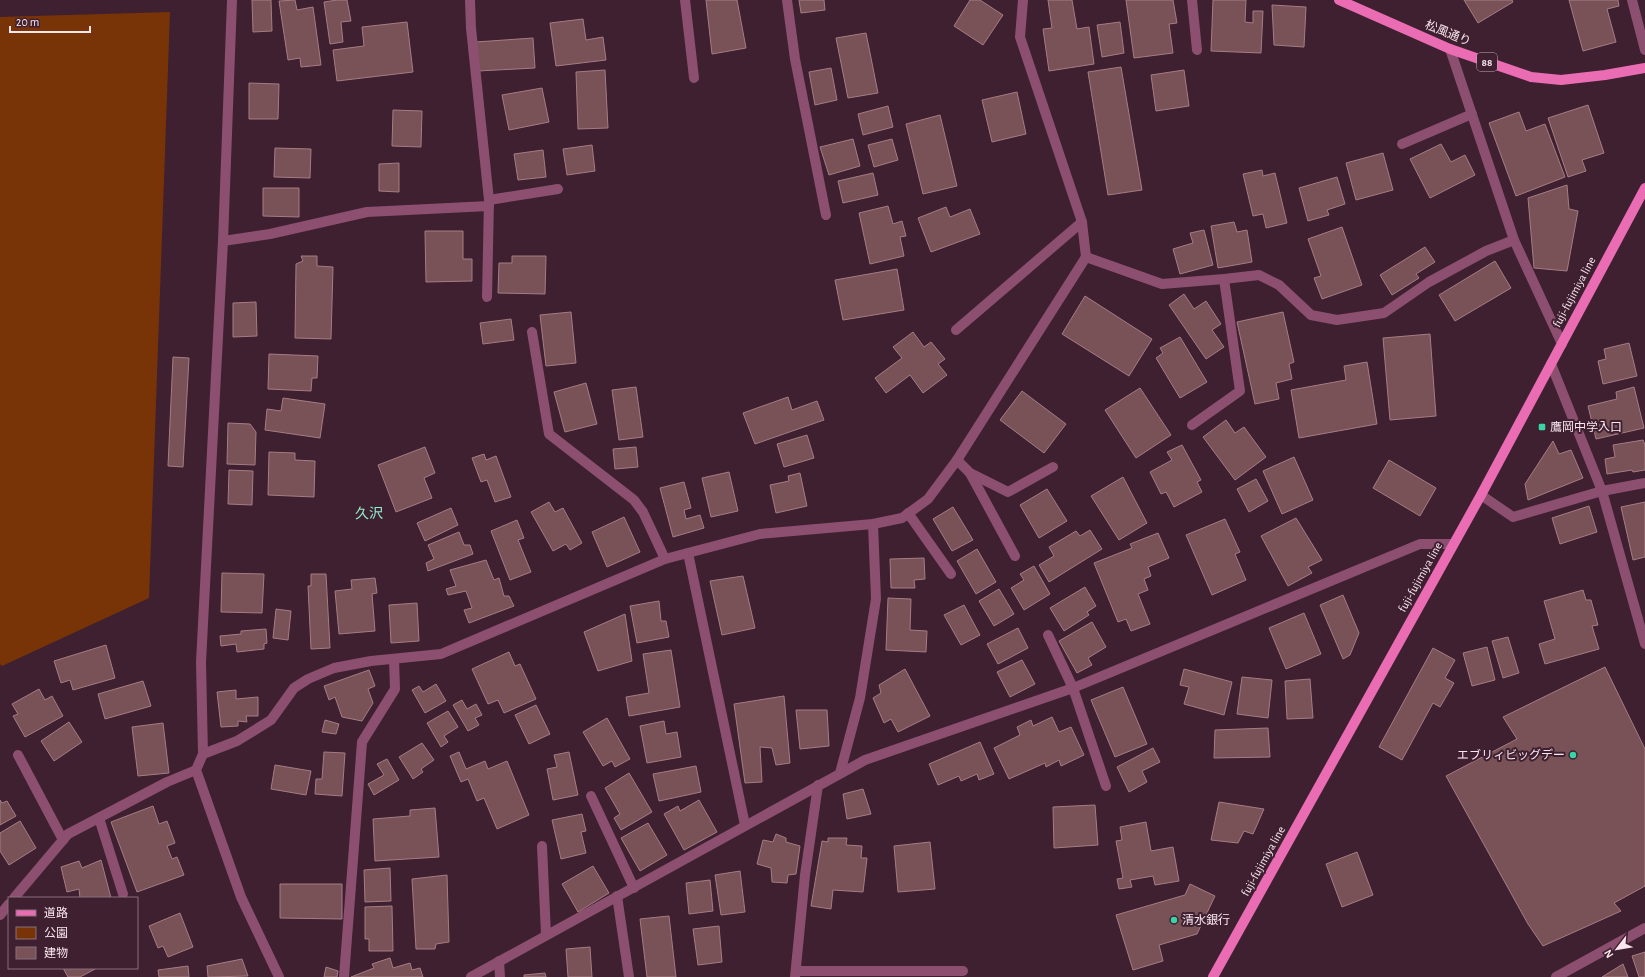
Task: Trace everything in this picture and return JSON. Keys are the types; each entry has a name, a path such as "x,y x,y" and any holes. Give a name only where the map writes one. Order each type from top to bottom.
{"main road":[{"name":"松風通り","path":"1339,0 1450,48 1531,77 1561,80 1605,75 1645,68"},
{"name":"fuji-fujimiya line","path":"1214,977 1481,494 1645,188"}],"street":[{"path":"232,0 223,241 201,662 203,754 196,770 241,896 279,977"},
{"path":"470,0 471,28 489,203 487,297"},
{"path":"685,0 694,78"},
{"path":"787,0 794,59 826,215"},
{"path":"203,754 237,741 271,720 294,688 308,679 334,668 371,661 441,654 665,559 760,534 873,524 902,518 928,499 956,460 1086,257 1082,222 1020,37 1023,0"},
{"path":"1192,0 1197,50"},
{"path":"1632,0 1645,50"},
{"path":"1450,48 1514,240 1562,344"},
{"path":"1402,144 1472,114"},
{"path":"223,241 270,234 367,212 489,203 558,189"},
{"path":"956,330 1082,222"},
{"path":"1086,257 1162,284 1259,275 1279,285 1311,315 1337,320 1384,313 1429,282 1486,251 1514,240"},
{"path":"1192,425 1240,391 1224,279"},
{"path":"532,332 549,434 634,500 642,512 665,559"},
{"path":"1551,364 1602,491 1645,644"},
{"path":"956,460 970,473 1008,492 1053,467"},
{"path":"970,473 1015,556"},
{"path":"1481,494 1513,517 1602,491 1645,482"},
{"path":"908,513 951,574"},
{"path":"840,774 860,698 876,599 873,524"},
{"path":"470,977 865,760 1072,688 1420,544 1453,544"},
{"path":"688,553 745,825"},
{"path":"1048,635 1072,688 1106,786"},
{"path":"344,977 362,742 394,689 394,659"},
{"path":"18,755 63,840"},
{"path":"15,897 68,834 167,782 196,770"},
{"path":"818,785 805,876 796,974 963,971"},
{"path":"591,796 634,888"},
{"path":"99,818 123,894"},
{"path":"542,846 546,935"},
{"path":"617,896 629,977"},
{"path":"0,915 8,905"},
{"path":"1556,977 1645,928"},
{"path":"499,961 500,977"}],"green space":[{"path":"170,12 149,598 2,666 0,664 0,17"}],"building":[{"path":"252,0 271,0 272,31 253,32"},
{"path":"295,0 297,10 313,7 321,65 301,67 300,58 288,60 279,1"},
{"path":"347,0 351,21 341,22 343,42 330,44 324,2"},
{"path":"706,0 737,0 746,48 712,54"},
{"path":"799,0 824,0 825,10 801,13"},
{"path":"970,0 980,0 1003,15 983,45 954,26"},
{"path":"1048,0 1072,0 1077,29 1089,27 1094,64 1049,71 1043,29 1052,28"},
{"path":"1126,0 1173,0 1177,23 1169,24 1173,53 1134,58"},
{"path":"1213,0 1246,0 1245,22 1253,23 1253,11 1263,11 1261,53 1211,51"},
{"path":"1464,0 1512,0 1513,2 1478,23"},
{"path":"1569,0 1618,0 1619,6 1607,9 1616,42 1583,51"},
{"path":"1272,5 1306,7 1304,47 1274,45"},
{"path":"583,19 586,40 603,37 606,60 556,66 550,23"},
{"path":"407,22 413,72 337,81 333,50 364,46 362,27"},
{"path":"1120,22 1124,53 1102,57 1097,25"},
{"path":"866,33 878,93 848,98 836,38"},
{"path":"533,38 535,68 478,71 476,42"},
{"path":"1121,67 1142,190 1108,195 1088,72"},
{"path":"831,68 837,100 815,105 809,72"},
{"path":"605,70 608,128 578,129 576,72"},
{"path":"1184,70 1189,106 1156,111 1151,75"},
{"path":"249,83 279,84 278,119 249,119"},
{"path":"542,88 549,122 509,130 502,95"},
{"path":"1017,92 1026,134 992,142 982,100"},
{"path":"1588,105 1604,153 1582,160 1586,171 1568,177 1548,118"},
{"path":"888,106 893,127 863,135 858,114"},
{"path":"393,110 422,111 421,147 392,146"},
{"path":"1519,112 1526,131 1545,124 1565,177 1516,196 1489,123"},
{"path":"940,115 957,186 923,194 906,124"},
{"path":"853,139 860,166 829,175 820,147"},
{"path":"892,139 898,160 874,167 868,145"},
{"path":"1441,144 1451,162 1465,155 1475,175 1430,198 1410,159"},
{"path":"592,145 595,171 567,175 563,149"},
{"path":"275,148 311,149 310,178 274,177"},
{"path":"543,150 546,177 518,180 514,154"},
{"path":"1383,153 1393,190 1356,200 1346,163"},
{"path":"399,163 399,192 379,191 379,164"},
{"path":"1262,170 1263,176 1275,173 1287,223 1266,228 1263,214 1253,216 1243,174"},
{"path":"873,173 878,195 843,203 838,181"},
{"path":"1337,177 1345,204 1327,210 1329,215 1308,221 1299,188"},
{"path":"1567,185 1569,209 1578,211 1567,271 1534,268 1528,198"},
{"path":"263,188 299,188 299,217 263,216"},
{"path":"888,206 893,224 902,221 906,236 900,237 904,256 870,264 859,213"},
{"path":"946,207 950,217 970,209 980,234 931,252 918,218"},
{"path":"1234,222 1237,232 1247,230 1252,262 1218,268 1211,226"},
{"path":"1342,227 1362,285 1322,299 1314,278 1321,276 1308,239"},
{"path":"1204,230 1213,265 1180,274 1173,249 1193,243 1190,233"},
{"path":"425,231 463,231 463,259 472,259 472,281 426,282"},
{"path":"1425,247 1435,262 1416,274 1419,278 1392,295 1380,275"},
{"path":"301,256 317,256 317,266 333,267 331,339 295,338 296,264 303,261"},
{"path":"512,256 546,256 545,294 498,293 499,263 512,263"},
{"path":"1495,261 1511,288 1455,321 1439,295"},
{"path":"897,269 904,310 843,320 835,280"},
{"path":"1184,294 1194,309 1206,301 1221,324 1212,330 1224,347 1206,359 1169,305"},
{"path":"1085,296 1152,339 1129,376 1062,334"},
{"path":"256,302 257,336 233,337 233,303"},
{"path":"571,312 576,363 546,366 540,315"},
{"path":"1283,312 1294,362 1289,364 1292,379 1276,383 1279,399 1255,404 1237,322"},
{"path":"511,319 514,340 483,344 480,323"},
{"path":"913,332 924,347 931,342 945,359 938,364 947,375 923,393 910,375 886,393 875,378 902,358 893,347"},
{"path":"1430,334 1436,416 1390,420 1383,338"},
{"path":"1180,337 1207,382 1180,398 1156,358 1163,353 1160,348"},
{"path":"1629,343 1637,376 1603,384 1598,361 1606,359 1604,349"},
{"path":"269,354 318,356 317,378 312,378 311,391 268,389"},
{"path":"173,357 189,358 183,467 168,466"},
{"path":"1367,362 1377,424 1299,438 1291,390 1346,380 1344,366"},
{"path":"586,383 597,424 565,432 554,392"},
{"path":"636,387 643,437 619,440 612,390"},
{"path":"1634,387 1644,428 1596,439 1588,406 1617,399 1616,392"},
{"path":"1140,388 1171,435 1136,458 1105,410"},
{"path":"1022,391 1066,424 1044,453 1000,420"},
{"path":"788,397 792,410 817,401 824,420 755,444 743,413"},
{"path":"283,398 325,404 320,438 265,430 267,409 281,411"},
{"path":"1226,420 1235,433 1244,427 1266,457 1235,480 1203,437"},
{"path":"228,423 250,424 256,432 255,465 227,464"},
{"path":"807,435 814,458 784,467 777,444"},
{"path":"1643,440 1645,445 1645,470 1633,472 1632,470 1607,474 1605,459 1615,457 1613,445"},
{"path":"1553,441 1559,454 1571,450 1583,478 1528,500 1525,484"},
{"path":"1182,445 1201,480 1197,482 1202,492 1174,507 1166,492 1161,494 1150,472 1172,460 1167,452"},
{"path":"425,447 435,473 424,478 432,498 396,512 378,465"},
{"path":"636,447 638,467 615,469 613,449"},
{"path":"269,452 295,453 295,460 315,461 314,497 268,495"},
{"path":"484,454 486,460 496,456 511,497 495,502 487,480 481,482 472,458"},
{"path":"1294,457 1313,500 1282,514 1263,471"},
{"path":"1389,460 1436,488 1420,516 1373,488"},
{"path":"229,470 253,471 252,505 228,504"},
{"path":"729,472 738,511 711,517 702,478"},
{"path":"800,473 807,506 776,513 770,485 789,481 788,476"},
{"path":"1123,477 1147,523 1119,540 1091,496"},
{"path":"1256,479 1268,501 1249,512 1237,489"},
{"path":"684,482 691,508 684,510 686,519 700,515 704,528 673,537 660,488"},
{"path":"1047,489 1067,521 1039,538 1020,505"},
{"path":"549,502 555,512 563,508 582,543 570,550 566,544 553,551 531,512"},
{"path":"1645,502 1645,557 1633,560 1621,507"},
{"path":"1589,506 1597,532 1560,544 1552,518"},
{"path":"953,507 973,540 952,551 933,519"},
{"path":"451,508 458,525 425,541 417,523"},
{"path":"624,517 640,552 607,567 592,532"},
{"path":"1296,518 1322,560 1308,567 1312,573 1288,586 1261,536"},
{"path":"1225,519 1240,552 1235,554 1246,580 1212,595 1186,535"},
{"path":"517,520 524,538 518,540 531,572 510,580 491,531"},
{"path":"1090,530 1102,549 1049,582 1039,565 1054,556 1049,547 1076,531 1080,536"},
{"path":"459,532 464,545 470,545 473,554 428,571 426,563 434,559 428,545"},
{"path":"1158,533 1169,558 1148,567 1151,576 1144,579 1148,590 1138,594 1150,624 1131,631 1126,619 1118,622 1094,563 1132,548 1130,544"},
{"path":"977,549 996,582 976,594 957,561"},
{"path":"924,558 925,579 914,580 915,588 891,588 890,559"},
{"path":"486,560 494,580 499,578 504,596 509,596 514,606 469,623 464,610 472,608 466,591 448,595 446,589 456,586 450,570"},
{"path":"1034,566 1050,594 1024,610 1011,588 1024,580 1020,574"},
{"path":"222,573 264,574 262,613 221,612"},
{"path":"311,574 326,574 330,648 311,649 308,586 311,586"},
{"path":"743,576 755,628 722,635 710,581"},
{"path":"375,578 377,593 372,594 375,631 339,634 335,591 352,589 351,580"},
{"path":"1085,587 1096,606 1087,612 1089,615 1064,631 1050,608"},
{"path":"999,589 1014,614 994,626 979,601"},
{"path":"1583,590 1586,600 1591,600 1598,625 1592,626 1599,649 1545,664 1539,644 1555,639 1544,601"},
{"path":"1343,595 1359,633 1350,655 1343,659 1320,605"},
{"path":"888,598 911,599 910,630 927,631 926,652 886,650"},
{"path":"659,601 661,621 666,621 669,637 637,643 630,606"},
{"path":"417,603 419,641 391,643 389,605"},
{"path":"964,605 980,635 961,645 944,615"},
{"path":"276,609 291,611 288,640 273,638"},
{"path":"1304,613 1321,654 1286,669 1269,628"},
{"path":"625,614 632,661 598,671 584,632"},
{"path":"1092,622 1106,647 1088,658 1092,665 1077,673 1059,641"},
{"path":"1018,628 1028,648 998,664 987,644"},
{"path":"266,629 267,643 264,644 264,649 237,652 236,644 221,646 220,636 241,634 241,631"},
{"path":"1508,637 1519,673 1503,678 1492,641"},
{"path":"106,645 115,678 73,690 70,680 61,683 54,661"},
{"path":"1487,647 1495,680 1472,686 1463,653"},
{"path":"1433,648 1455,660 1445,678 1454,683 1440,707 1433,703 1402,760 1379,747"},
{"path":"671,650 680,707 629,716 626,697 649,693 643,654"},
{"path":"509,652 515,666 520,664 536,699 504,713 498,700 488,704 472,669"},
{"path":"1022,660 1035,684 1010,697 997,672"},
{"path":"1605,667 1645,749 1645,886 1614,903 1621,911 1543,946 1528,924 1446,776 1517,739 1503,717"},
{"path":"905,669 930,716 898,732 891,719 884,723 873,698 881,693 879,685"},
{"path":"1184,669 1232,682 1224,715 1184,704 1189,687 1180,685"},
{"path":"369,670 375,686 368,689 373,703 362,721 342,717 335,697 329,700 324,686"},
{"path":"1242,677 1272,680 1268,718 1237,714"},
{"path":"1310,679 1313,718 1287,719 1285,681"},
{"path":"143,681 151,706 105,719 98,694"},
{"path":"436,684 446,701 425,713 412,690 419,686 423,692"},
{"path":"1123,687 1147,744 1115,757 1091,700"},
{"path":"39,689 45,700 52,696 63,716 25,737 13,716 18,714 12,704"},
{"path":"236,690 236,699 258,697 258,716 246,716 247,722 238,721 238,726 221,727 217,692"},
{"path":"784,696 790,763 776,765 772,748 760,747 762,782 745,783 734,704"},
{"path":"462,700 467,709 476,704 482,715 475,718 479,725 468,731 453,705"},
{"path":"536,705 550,734 529,744 515,715"},
{"path":"796,710 827,710 829,746 800,749"},
{"path":"448,711 458,727 444,736 448,742 441,747 427,723"},
{"path":"1052,717 1059,732 1071,727 1084,755 1061,766 1059,760 1046,767 1045,763 1009,779 994,748 1020,735 1017,727 1031,720 1033,726"},
{"path":"607,718 630,759 615,767 612,761 603,766 583,732"},
{"path":"325,720 339,724 336,734 322,732"},
{"path":"664,721 666,734 677,732 681,757 647,763 640,726"},
{"path":"69,722 82,742 54,761 41,741"},
{"path":"163,723 169,773 138,776 132,727"},
{"path":"1268,728 1270,757 1214,758 1215,730"},
{"path":"980,742 994,774 979,780 977,774 961,781 959,776 938,785 929,764"},
{"path":"422,743 434,760 421,769 423,772 413,779 399,757"},
{"path":"1153,748 1160,762 1142,771 1147,782 1129,792 1117,767"},
{"path":"324,752 345,753 342,796 315,794 316,779 322,779"},
{"path":"459,752 466,769 485,761 488,769 507,761 529,815 497,829 484,798 477,801 468,779 461,782 450,756"},
{"path":"569,752 578,795 553,800 547,769 557,767 554,755"},
{"path":"387,759 399,780 374,795 368,784 384,775 377,764"},
{"path":"275,765 311,771 306,795 271,789"},
{"path":"696,766 701,792 659,801 653,774"},
{"path":"629,773 652,812 621,830 614,818 620,814 605,788"},
{"path":"863,789 871,814 847,819 843,794"},
{"path":"0,800 2,803 7,801 16,816 0,825"},
{"path":"699,800 717,832 684,850 664,814 678,806 680,811"},
{"path":"1219,802 1264,809 1253,834 1244,831 1238,843 1211,840"},
{"path":"1095,805 1098,845 1054,848 1053,807"},
{"path":"153,806 159,824 167,821 175,843 167,846 172,859 177,857 184,875 137,892 111,822"},
{"path":"435,808 439,857 375,861 373,819 410,816 410,810"},
{"path":"582,814 586,831 581,832 586,853 561,859 552,820"},
{"path":"20,821 36,848 9,865 0,851 0,833"},
{"path":"1146,822 1151,851 1173,847 1179,881 1155,885 1153,876 1130,880 1132,887 1119,889 1117,879 1123,878 1116,841 1122,840 1120,827"},
{"path":"648,823 667,855 640,871 621,838"},
{"path":"776,834 786,838 786,842 800,846 796,874 788,875 787,883 772,882 771,868 757,864 763,840 773,842"},
{"path":"828,838 847,838 846,845 862,846 861,858 867,858 863,892 833,890 831,909 811,906 822,841 828,842"},
{"path":"930,842 935,889 898,892 894,846"},
{"path":"1357,852 1373,895 1342,907 1326,864"},
{"path":"101,860 111,897 80,897 79,889 67,892 61,867 79,861 82,868"},
{"path":"593,866 609,893 578,912 562,884"},
{"path":"390,868 391,901 365,902 364,870"},
{"path":"740,871 745,912 721,915 715,875"},
{"path":"447,875 449,942 436,944 435,949 416,949 412,879"},
{"path":"710,880 713,911 689,914 686,883"},
{"path":"280,884 342,884 342,919 280,918"},
{"path":"1190,884 1215,896 1197,934 1159,945 1163,961 1133,970 1116,915 1185,895"},
{"path":"392,906 393,951 369,951 369,939 365,939 365,907"},
{"path":"180,913 193,947 168,957 163,946 158,948 149,926"},
{"path":"669,916 676,977 647,977 640,919"},
{"path":"719,926 722,962 698,965 693,929"},
{"path":"590,947 592,977 568,977 566,949"},
{"path":"1645,952 1645,977 1639,977 1632,956"},
{"path":"390,958 393,968 410,963 412,970 420,968 423,977 351,977 374,968 372,964"},
{"path":"242,959 248,976 208,977 207,966"},
{"path":"1623,964 1628,977 1602,977"},
{"path":"188,966 189,977 159,977 158,970"},
{"path":"326,967 338,971 337,977 324,977"},
{"path":"64,969 95,969 80,977 68,977"},
{"path":"545,973 546,977 524,977 524,975"}],"place":[{"name":"鷹岡中学入口","path":"1542,427"},
{"name":"エブリィビッグデー","path":"1573,755"},
{"name":"清水銀行","path":"1174,920"}],"district":[{"name":"久沢","path":"369,514"}]}
